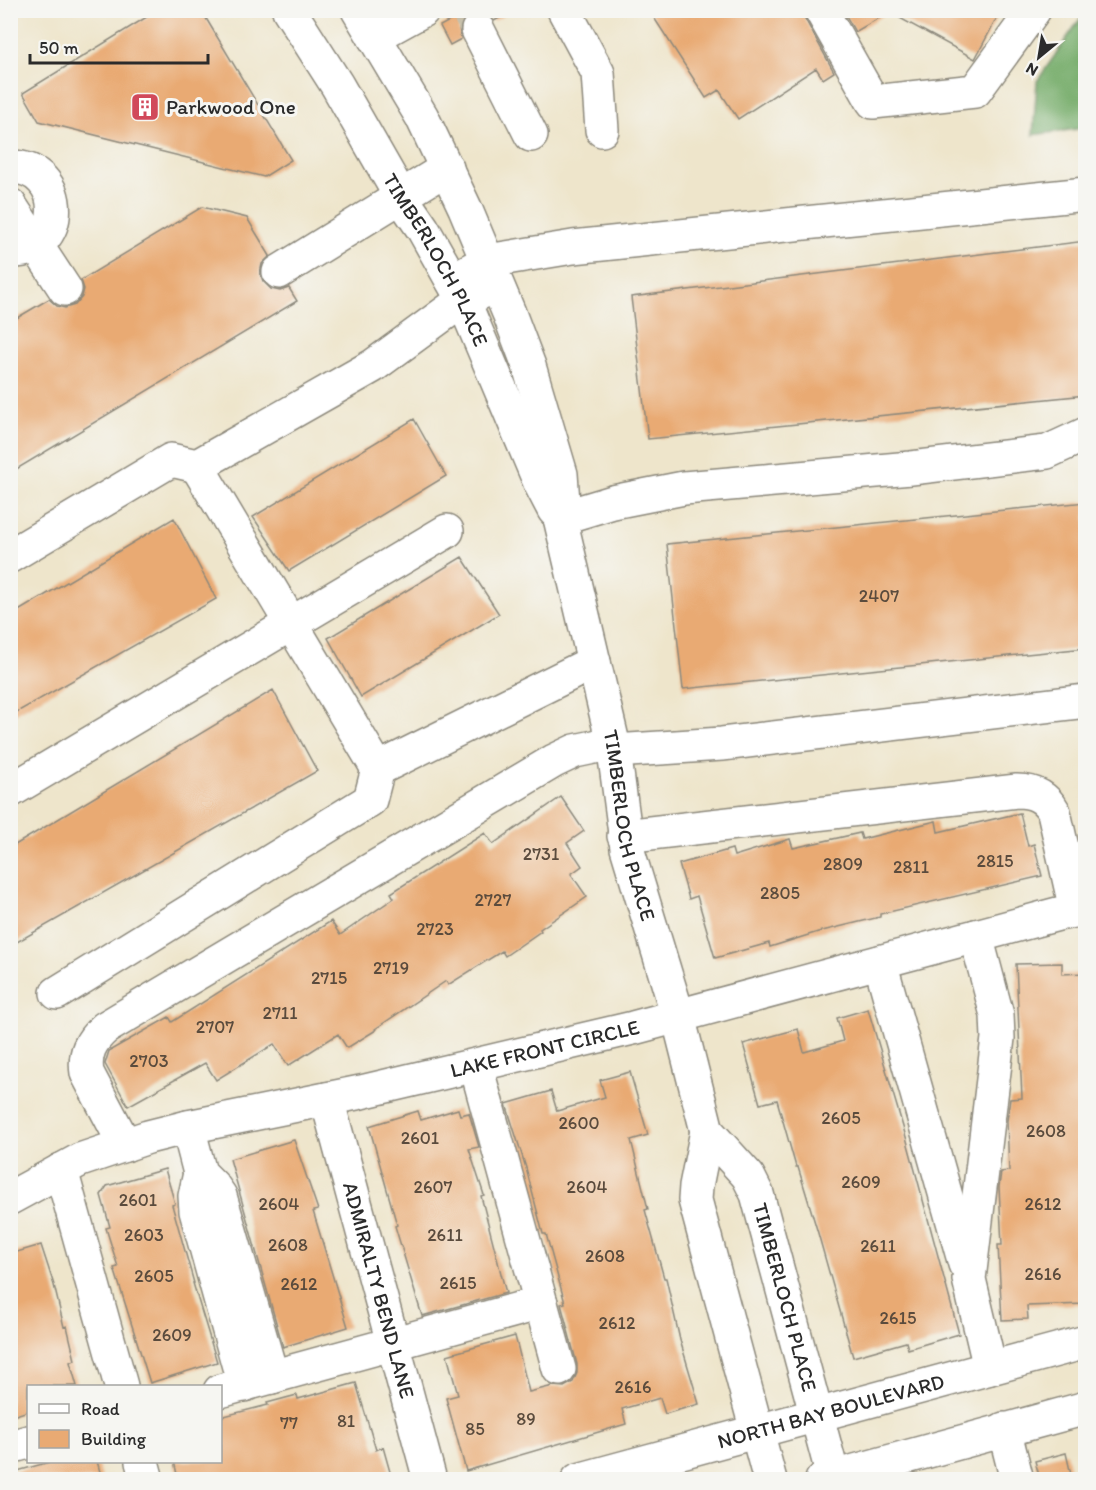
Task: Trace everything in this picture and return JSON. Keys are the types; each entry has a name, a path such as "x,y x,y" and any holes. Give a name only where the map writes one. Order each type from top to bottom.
{"street":[{"name":"TIMBERLOCH PLACE","path":"289,10 337,85 401,197 458,290 549,504 560,518"},
{"path":"366,24 423,10"},
{"path":"564,10 598,73 602,130"},
{"path":"820,10 873,102 975,91 1034,10"},
{"name":"TIMBERLOCH PLACE","path":"366,24 422,117 447,168 529,366 561,474 563,502 560,518 614,747 624,836 678,1016 707,1131 694,1200 770,1479"},
{"path":"478,30 531,135"},
{"path":"10,167 23,168 37,175 47,185 53,198 54,219 46,235 23,248"},
{"path":"279,272 447,168"},
{"path":"10,556 171,460 197,466 373,366 458,290 492,273 573,247 1086,194"},
{"path":"10,206 23,248 65,289"},
{"path":"560,518 613,502 684,488 911,468 1047,452 1086,434"},
{"path":"57,993 370,800 378,769 197,466"},
{"path":"10,791 447,531"},
{"path":"378,769 594,662"},
{"path":"125,1145 87,1073 88,1048 105,1028 554,761 575,751 614,747 722,744 1086,701"},
{"path":"624,836 1017,791 1032,792 1045,800 1054,812 1081,909"},
{"name":"LAKE FRONT CIRCLE","path":"10,1198 80,1160 188,1127 476,1066 678,1016 1081,909"},
{"path":"969,1279 998,1038 997,1015 976,936"},
{"path":"880,962 969,1279 990,1368"},
{"path":"476,1066 559,1369"},
{"name":"ADMIRALTY BEND LANE","path":"327,1099 430,1479"},
{"path":"188,1127 201,1173 220,1196 245,1384 541,1303"},
{"name":"TIMBERLOCH PLACE","path":"707,1131 748,1176 757,1194 816,1415 830,1478"},
{"path":"61,1170 121,1385"},
{"name":"NORTH BAY BOULEVARD","path":"578,1479 1086,1342"},
{"path":"830,1478 1086,1408"},
{"path":"1004,1429 1017,1479"},
{"path":"10,1447 27,1442"},
{"path":"143,1463 147,1479"}],"green space":[{"path":"1085,12 1085,128 1033,135 1037,81"}],"building":[{"name":"Parkwood One","path":"158,10 187,10 204,15 291,160 264,177 39,121 23,93"},
{"path":"456,10 514,10 494,21 488,14 480,11 469,14 463,19 459,28 461,39 450,45 440,26 459,16"},
{"path":"649,10 802,10 834,72 823,79 816,68 738,119 719,90 706,98"},
{"path":"843,10 1001,10 975,59 889,12 855,32"},
{"path":"202,207 247,218 270,256 262,264 260,273 263,281 271,289 280,291 289,288 297,301 10,473 10,322 49,299 57,306 65,308 75,305 82,297 84,289 81,280"},
{"path":"1086,241 1086,395 648,439 631,297"},
{"path":"414,419 446,476 289,571 253,517"},
{"path":"1086,502 1086,648 683,689 667,544"},
{"path":"174,518 216,599 10,716 10,616"},
{"path":"462,557 499,614 361,697 328,638"},
{"path":"273,690 317,771 10,946 10,848"},
{"path":"561,797 584,831 567,843 582,866 571,874 587,897 540,929 541,931 505,956 502,951 448,985 446,981 347,1048 338,1034 288,1066 274,1044 216,1080 205,1063 128,1106 105,1064 109,1051 169,1017 172,1022 331,921 340,935 394,898 391,893 485,833 493,844"},
{"path":"1020,813 1028,846 1034,844 1042,876 880,914 880,917 818,932 770,947 769,943 715,958 697,896 689,899 679,864 732,849 734,856 790,839 793,848 860,833 862,839 936,821 938,832"},
{"path":"1062,963 1062,974 1086,973 1086,1304 1027,1306 1028,1319 1002,1320 998,1245 1002,1245 999,1187 1001,1172 1009,1171 1007,1121 1010,1099 1022,1098 1016,964"},
{"path":"868,1009 906,1137 959,1334 908,1349 906,1342 853,1357 777,1100 760,1104 743,1044 798,1029 804,1052 843,1041 837,1018"},
{"path":"630,1072 648,1135 631,1140 648,1209 645,1210 664,1278 666,1278 680,1340 699,1404 665,1414 660,1398 622,1409 626,1424 466,1471 446,1398 458,1395 447,1355 515,1336 529,1392 553,1386 564,1387 573,1382 577,1373 577,1364 561,1304 565,1303 506,1104 551,1091 557,1111 605,1097 600,1080"},
{"path":"458,1109 460,1115 469,1113 479,1147 469,1149 484,1195 481,1196 506,1293 422,1316 395,1226 397,1225 369,1126 418,1111 421,1120"},
{"path":"294,1140 318,1210 313,1211 348,1327 283,1347 230,1159"},
{"path":"165,1169 193,1283 217,1362 150,1383 114,1268 118,1267 106,1228 110,1227 101,1195 107,1186"},
{"path":"41,1245 64,1327 67,1326 75,1360 70,1362 77,1385 27,1385 27,1411 10,1417 10,1254"},
{"path":"356,1383 376,1450 383,1447 392,1479 178,1479 174,1463 222,1463 222,1416 297,1395 298,1399"},
{"path":"1066,1453 1072,1479 1040,1479 1035,1461"},
{"path":"46,1463 98,1463 102,1479 10,1479 10,1473"}],"tunnel":[{"path":"467,10 478,30"}],"place":[{"name":"Parkwood One","path":"145,107"}]}
